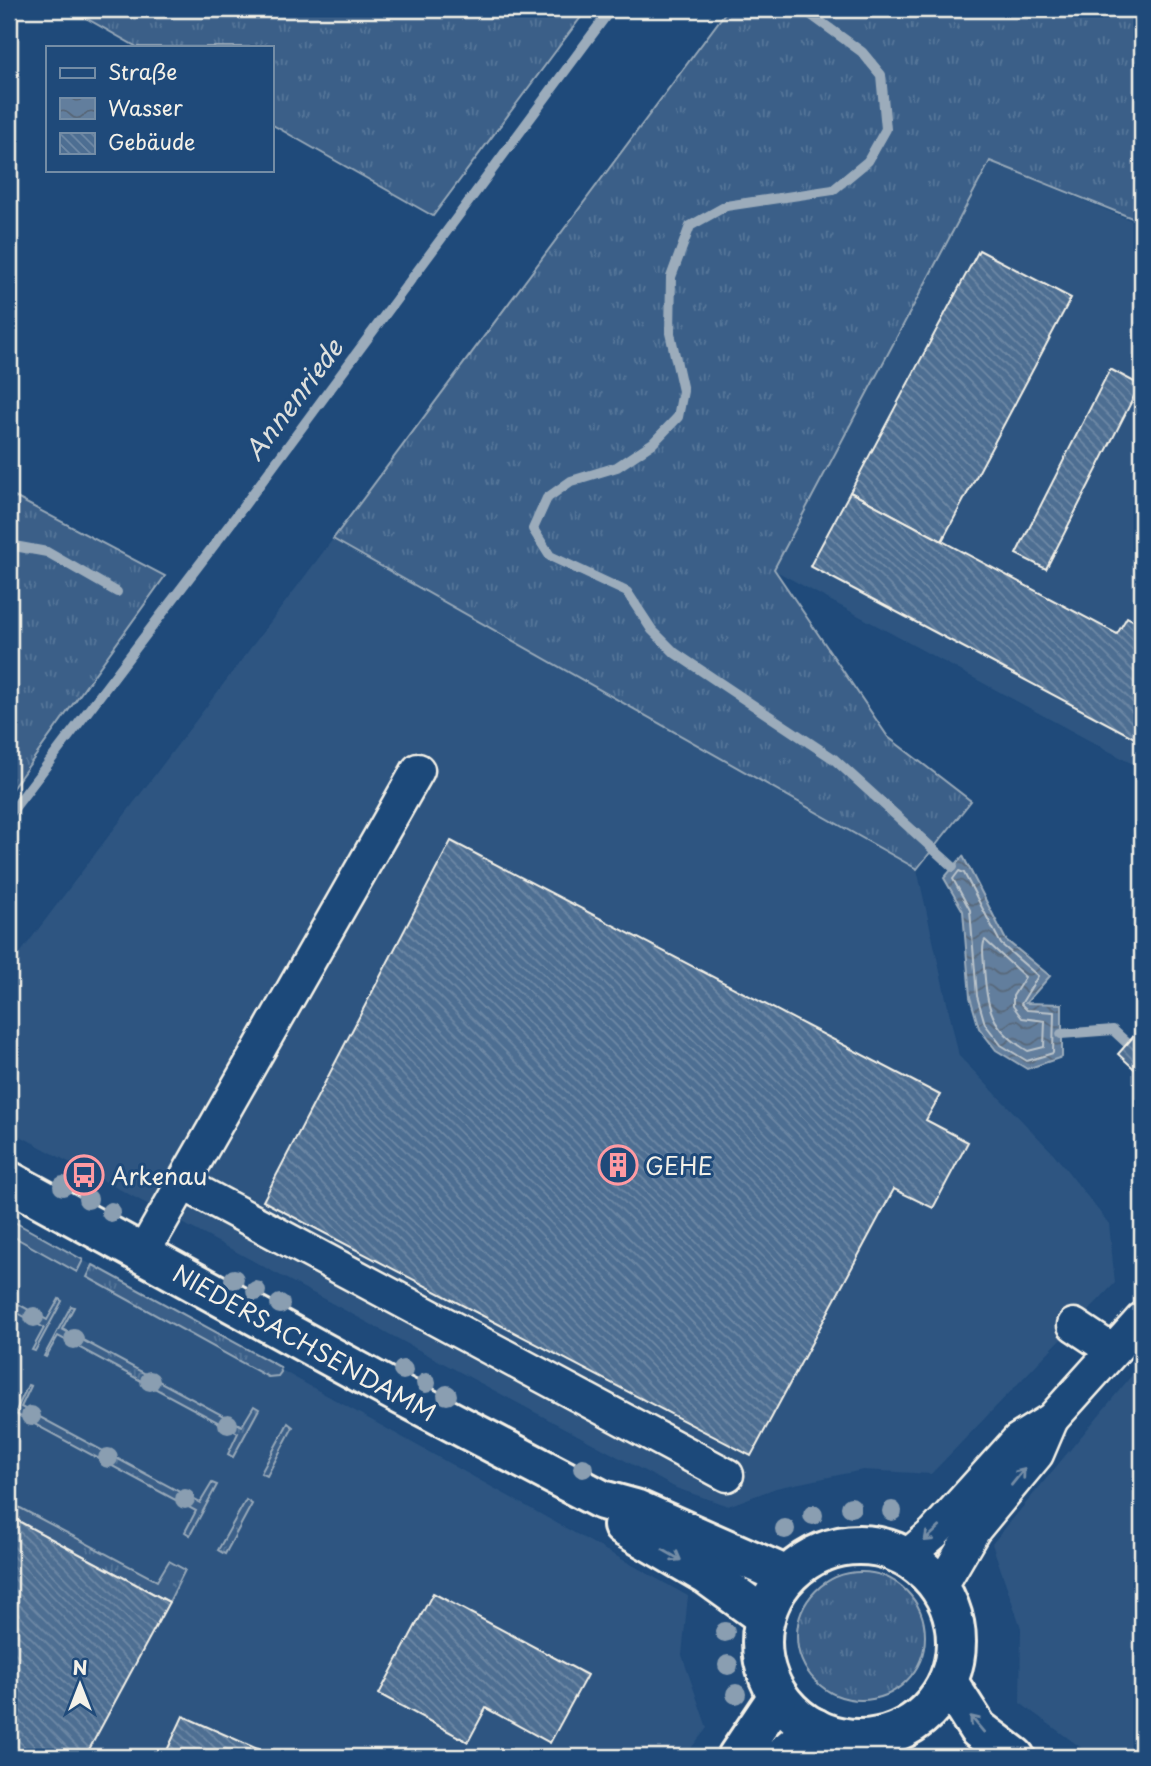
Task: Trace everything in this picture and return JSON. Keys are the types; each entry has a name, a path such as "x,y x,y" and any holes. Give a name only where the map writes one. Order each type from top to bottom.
{"main road":[{"name":"NIEDERSACHSENDAMM","path":"9,1181 403,1396 601,1500 635,1509 787,1576"},
{"name":"NIEDERSACHSENDAMM","path":"601,1500 621,1525 707,1575 765,1617"},
{"path":"846,1545 868,1545 906,1557 925,1570 940,1588 954,1618 956,1651 948,1682 934,1704 916,1721 894,1732 870,1738 841,1737 815,1728 794,1714 778,1696 763,1659 765,1617 774,1595 787,1576 824,1551 846,1545"},
{"path":"948,1682 978,1729 1016,1757"},
{"path":"737,1757 778,1696"},
{"path":"781,1757 815,1728"}],"street":[{"path":"143,1253 418,770"},
{"path":"182,1183 727,1475"},
{"path":"906,1557 934,1532 1018,1440 1052,1419 1142,1319"},
{"path":"1074,1325 1113,1351"},
{"path":"940,1588 974,1530 1037,1454 1052,1419"}],"shaded area":[{"path":"990,161 1142,225 1142,769 774,570"},
{"path":"333,539 917,869 959,1056 1054,1154 1109,1224 1115,1283 931,1474 863,1470 776,1488 728,1506 676,1488 9,1130 9,968"},
{"path":"9,1219 688,1596 682,1655 707,1728 684,1757 9,1757"},
{"path":"1142,1363 1142,1757 1094,1757 1020,1703 1021,1628 992,1544"}],"green space":[{"path":"70,9 587,9 433,216 273,125 273,46 135,46"},
{"path":"728,9 1142,9 1142,222 990,161 774,569 888,737 971,801 917,869 333,539"},
{"path":"9,494 165,576 9,793"},
{"path":"9,1219 83,1260 77,1272 9,1234"},
{"path":"93,1265 280,1367 281,1372 278,1376 268,1377 87,1277"},
{"path":"9,1299 47,1320 59,1299 62,1301 35,1351 32,1350 44,1328 9,1308"},
{"path":"71,1306 74,1307 62,1329 242,1426 254,1406 259,1409 233,1457 228,1454 238,1433 58,1336 46,1357 44,1356"},
{"path":"28,1385 31,1386 21,1407 200,1503 212,1483 217,1485 190,1535 185,1532 196,1511 16,1414 9,1426"},
{"path":"288,1423 293,1427 267,1476 261,1473"},
{"path":"246,1500 252,1504 225,1554 218,1550"},
{"path":"9,1502 157,1581 169,1561 185,1570 169,1602 9,1516"},
{"path":"861,1572 885,1577 906,1591 920,1612 925,1636 920,1660 906,1681 885,1695 861,1700 837,1695 816,1681 802,1660 797,1636 802,1612 816,1591 837,1577"}],"water":[{"path":"963,856 1006,940 1050,976 1026,1003 1062,1004 1062,1057 1027,1069 996,1050 979,1028 970,997 963,911 944,878"}],"building":[{"path":"979,250 1071,298 942,541 850,492"},
{"path":"1110,369 1140,385 1046,569 1016,554"},
{"path":"850,492 1117,634 1127,617 1142,625 1142,742 810,566"},
{"name":"GEHE","path":"451,841 940,1095 926,1120 968,1142 933,1208 894,1189 751,1456 263,1201"},
{"path":"1142,1027 1142,1076 1118,1054"},
{"path":"9,1516 169,1602 85,1757 9,1757"},
{"path":"433,1593 587,1675 550,1743 486,1708 468,1742 379,1694"},
{"path":"183,1716 271,1755 164,1757"}],"waterway":[{"name":"Annenriede","path":"9,815 240,511 611,9"},
{"path":"803,9 862,52 881,75 886,129 868,161 833,190 726,206 690,226 671,277 670,333 683,391 678,417 653,443 617,467 571,481 547,498 533,529 550,556 627,592 652,630 675,653 834,759 953,867"},
{"path":"9,545 47,552 117,592"},
{"path":"1061,1034 1113,1030 1127,1043"}],"place":[{"name":"GEHE","path":"618,1165"},
{"name":"Arkenau","path":"84,1175"}]}
